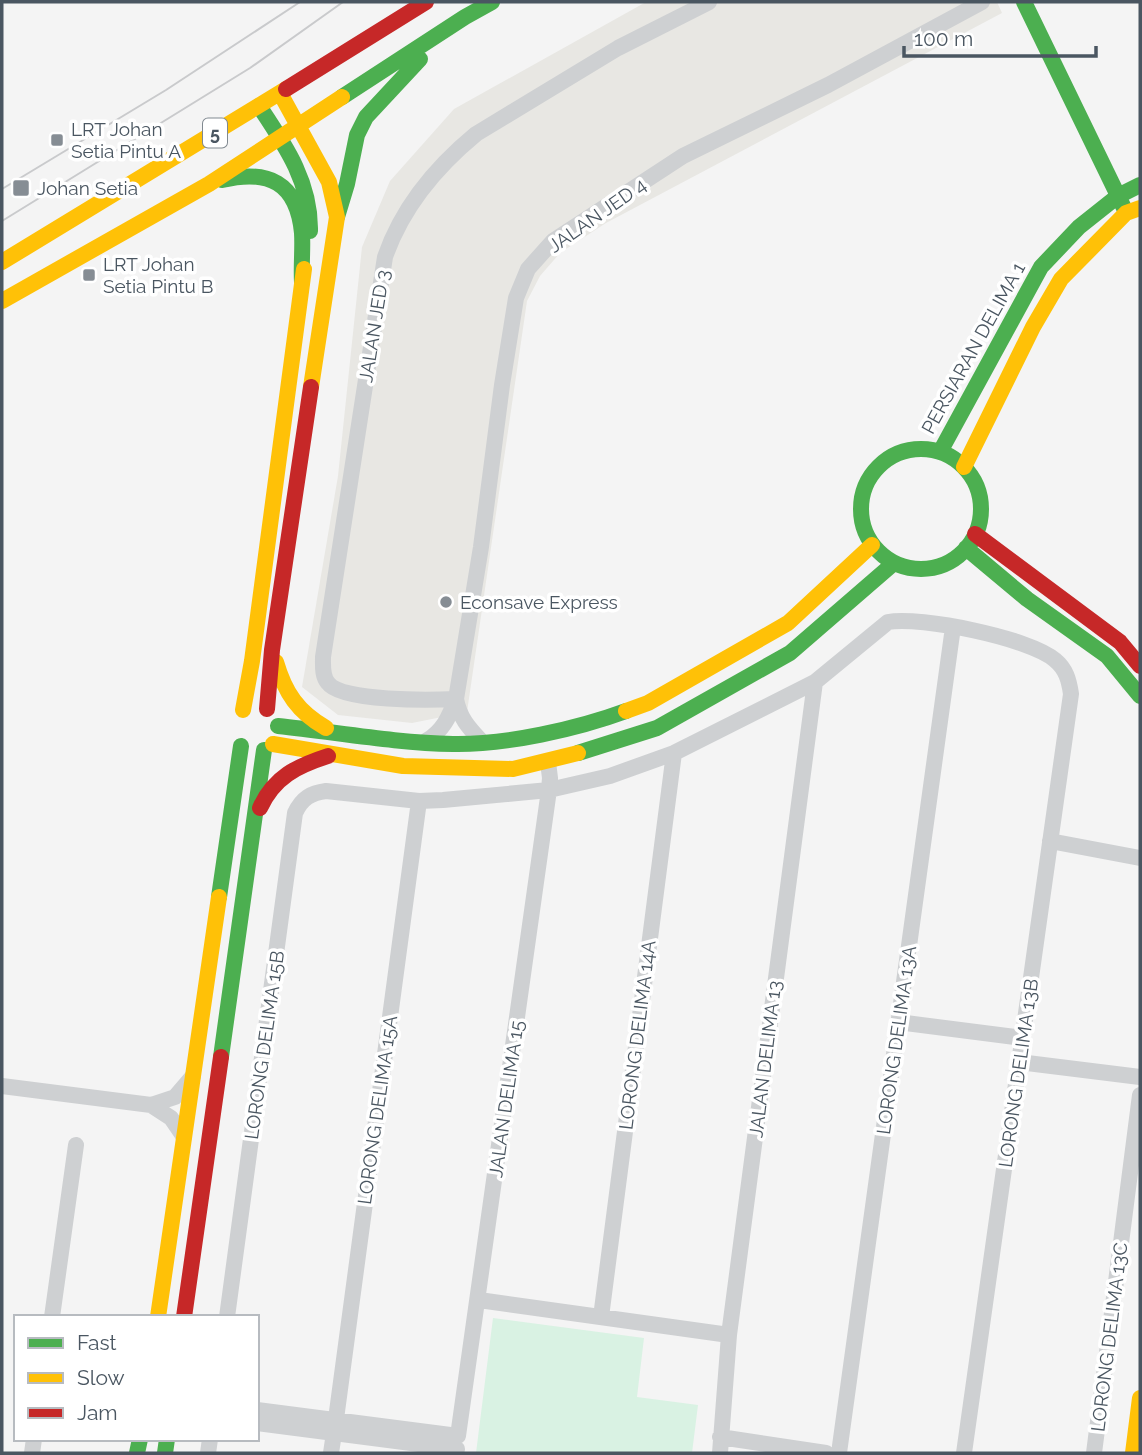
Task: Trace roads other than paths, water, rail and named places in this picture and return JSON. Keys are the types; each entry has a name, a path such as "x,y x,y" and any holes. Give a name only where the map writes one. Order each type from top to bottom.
{"main road":[{"name":"5","path":"2,262 426,2"},
{"name":"5","path":"2,301 209,184 465,16 492,2"},
{"path":"964,467 1033,327 1062,279 1133,211 1118,195 1024,2"},
{"path":"267,709 272,650 337,217 357,135 366,117 414,65 465,16"},
{"path":"280,93 328,182 337,217"},
{"path":"158,1315 194,1075 239,732 252,661 311,219 309,201 300,176 259,106"},
{"path":"209,184 258,173 287,189 297,210 301,228 302,282"},
{"name":"PERSIARAN DELIMA 1","path":"940,452 1041,267 1079,227 1118,195 1140,185"},
{"path":"908,450 940,452 964,467 974,482 980,499 980,517 971,541 951,561 933,568 913,569 894,563 882,555 864,530 862,496 868,480 879,465 892,456 908,450"},
{"path":"971,541 1120,642 1140,666"},
{"path":"971,541 1027,599 1107,656 1140,696"},
{"path":"278,726 455,744 591,724 648,703 788,623 872,544"},
{"path":"239,732 254,752 268,747 335,754 403,766 513,769 548,762 657,729 790,653 894,563"},
{"path":"272,650 281,682 295,706 308,719 333,731"},
{"path":"184,1315 254,823 268,747 278,736 275,716 267,709 253,707 239,732 251,788 254,823"},
{"path":"548,762 549,744 559,730"},
{"path":"523,735 537,746 548,762"},
{"path":"254,823 266,793 292,768 335,754"},
{"path":"1133,1453 1140,1398"}],"street":[{"name":"JALAN JED 3","path":"456,699 413,700 345,694 334,690 326,682 323,671 385,257 392,238 423,186 476,134 618,48 709,2"},
{"name":"JALAN JED 4","path":"426,741 436,736 446,723 456,699 481,547 516,298 528,269 553,241 683,156 828,85 975,3"},
{"path":"418,801 549,790 610,776 674,753 815,682 888,622 901,619 953,627"},
{"name":"LORONG DELIMA 13B","path":"953,627 1011,638 1043,651 1064,669 1071,694 964,1453"},
{"name":"LORONG DELIMA 13A","path":"839,1453 953,627"},
{"name":"JALAN DELIMA 13","path":"720,1445 729,1335 815,682"},
{"path":"456,699 464,723 482,742"},
{"name":"LORONG DELIMA 14A","path":"601,1317 674,753"},
{"name":"JALAN DELIMA 15","path":"457,1446 549,790 548,762"},
{"name":"LORONG DELIMA 15B","path":"228,1315 296,813 306,798 313,793 326,791 418,801"},
{"name":"LORONG DELIMA 15A","path":"331,1453 418,801"},
{"path":"1050,841 1140,858"},
{"path":"898,1022 1023,1038"},
{"path":"1019,1062 1140,1077"},
{"path":"2,1086 151,1105 175,1097 194,1075"},
{"name":"LORONG DELIMA 13C","path":"1094,1453 1140,1095"},
{"path":"151,1105 171,1118 184,1137"},
{"path":"52,1315 76,1145"},
{"path":"479,1300 729,1335"},
{"path":"259,1410 457,1446"},
{"path":"259,1423 335,1426"},
{"path":"720,1445 826,1453"}],"tram line":[{"path":"2,189 166,90 300,2"},
{"path":"2,221 250,68 343,2"}],"place":[{"name":"LRT Johan Setia Pintu A","path":"57,140"},
{"name":"Johan Setia","path":"21,188"},
{"name":"LRT Johan Setia Pintu B","path":"89,275"},
{"name":"Econsave Express","path":"446,602"}]}
